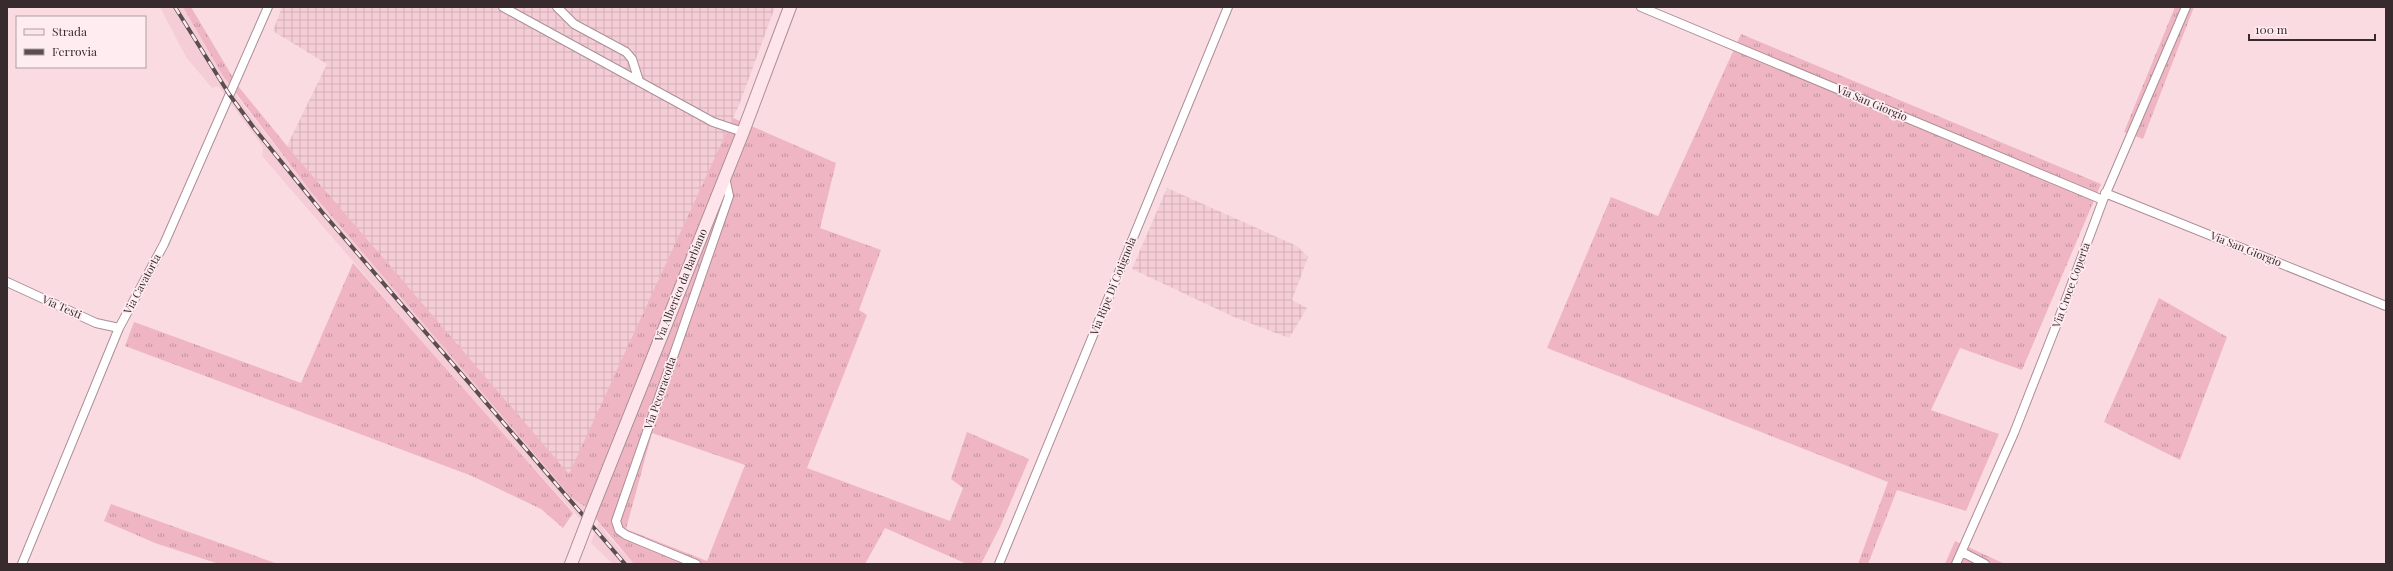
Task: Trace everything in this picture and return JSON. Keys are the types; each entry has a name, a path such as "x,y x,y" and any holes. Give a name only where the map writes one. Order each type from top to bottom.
{"main road":[{"name":"Via Alberico da Barbiano","path":"571,564 724,175 743,132 790,7"}],"street":[{"name":"Via Cavatorta","path":"22,564 119,328 164,244 268,7"},
{"path":"504,7 713,122 743,132"},
{"path":"557,7 574,24 626,52 632,59 638,81"},
{"name":"Via Ripe Di Cotignola","path":"999,564 1228,7"},
{"name":"Via San Giorgio","path":"1641,7 2104,196 2386,306"},
{"name":"Via Croce Coperta","path":"1956,564 2019,418 2104,196 2186,7"},
{"name":"Via Pecoracotta","path":"696,564 626,535 619,530 616,521 729,196 724,175"},
{"name":"Via Testi","path":"7,282 96,323 119,328"},
{"path":"1962,552 1985,564"}],"shaded area":[{"path":"160,7 183,7 223,76 241,102 311,192 572,498 587,508 581,520 492,422 262,156 263,147 218,86 212,88 186,57"},
{"path":"282,7 775,7 739,105 569,475 287,146 327,64 273,31"},
{"path":"1167,188 1297,246 1308,257 1292,300 1307,308 1289,338 1234,317 1132,269"},
{"path":"599,522 607,535 634,564 613,564 591,543"}],"green space":[{"path":"183,7 191,7 238,86 287,146 569,474 733,118 836,163 820,228 881,250 859,310 867,315 807,468 950,521 963,488 951,479 967,432 1029,459 1000,527 981,564 967,564 885,528 865,564 634,564 587,508 572,498 311,192 223,76","holes":["652,433 745,465 707,561 626,529"]},
{"path":"2175,7 2194,7 2143,139 2124,132"},
{"path":"1741,34 2101,184 2022,370 1960,348 1931,410 1999,434 1966,511 1897,490 1868,564 1858,564 1888,482 1547,348 1611,197 1658,216"},
{"path":"353,263 573,513 563,528 541,509 472,476 125,346 134,322 301,383"},
{"path":"2159,298 2227,337 2180,460 2104,422"},
{"path":"111,504 278,564 219,564 155,543 104,521"},
{"path":"1955,541 2005,564 1945,564"}],"railway":[{"path":"175,7 229,94 254,128 322,212 625,564"}]}
